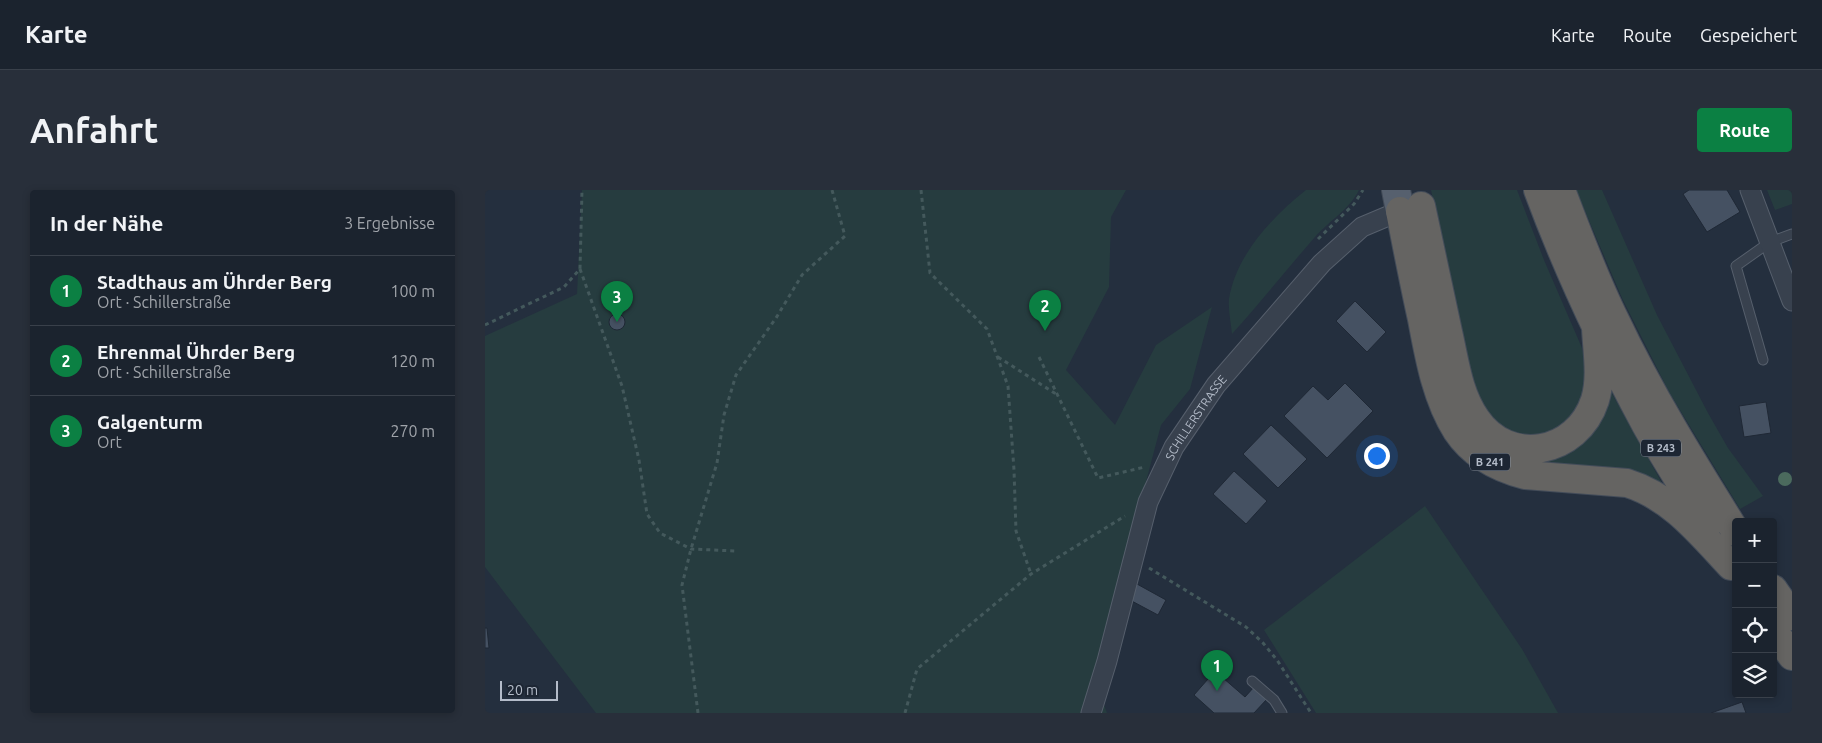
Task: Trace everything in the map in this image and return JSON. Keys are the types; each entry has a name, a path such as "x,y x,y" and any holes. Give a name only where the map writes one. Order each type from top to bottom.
{"highway":[{"name":"B 243","path":"1538,190 1596,328 1647,425 1732,568"},
{"path":"1561,190 1614,320 1667,420 1732,526"},
{"path":"1409,199 1460,386 1476,419 1493,436 1511,445 1537,448 1548,447 1564,441 1579,428 1593,404 1599,379 1596,328"},
{"name":"B 241","path":"1409,199 1435,379 1449,416 1466,443 1484,459 1510,471 1525,475 1611,481 1641,488 1662,499 1685,516 1732,569"},
{"path":"1777,594 1792,616"},
{"path":"1777,635 1792,656"}],"street":[{"path":"1750,190 1792,301"},
{"name":"SCHILLERSTRASSE","path":"1091,713 1107,661 1148,502 1174,447 1216,385 1322,263 1362,227 1409,199"}],"lane":[{"path":"1763,360 1736,266 1770,242 1792,234"},
{"path":"1253,681 1274,700 1282,713"}],"path":[{"path":"582,190 580,269 622,386 639,460 647,514 660,533 691,549 737,551"},
{"path":"697,713 682,585 717,463 724,415 736,375 776,318 802,275 845,236 832,190"},
{"path":"921,190 930,273 987,329 1008,386 1016,531 1031,574"},
{"path":"485,324 564,286 580,269"},
{"path":"997,357 1057,394"},
{"path":"1039,357 1098,478 1153,466"},
{"path":"905,713 917,669 1031,574 1148,502"},
{"path":"1133,562 1154,571 1245,627 1263,643 1277,660 1311,713"}],"green space":[{"path":"582,190 1126,190 1111,217 1109,287 1066,370 1115,425 1156,345 1212,307 1190,389 1161,425 1094,678 1107,713 596,713 485,567 485,336 577,294"},
{"path":"1306,190 1359,190 1350,204 1315,237 1232,334 1229,299 1239,267 1257,238 1281,212"},
{"path":"1431,190 1517,190 1544,260 1582,348 1586,387 1570,424 1532,440 1496,427 1474,391"},
{"path":"1576,190 1602,190 1657,315 1708,413 1728,448 1763,496 1740,509 1669,392 1622,298"},
{"path":"1767,190 1792,190 1792,204 1775,210"},
{"path":"1449,378 1521,457 1609,388 1667,492 1540,467 1496,456"},
{"path":"1425,506 1522,649 1558,713 1316,713 1264,630"}],"building":[{"path":"1689,190 1727,190 1740,212 1707,232 1683,194"},
{"path":"1355,301 1386,332 1367,352 1336,321"},
{"path":"614,314 620,314 625,319 623,328 614,330 609,325 609,319"},
{"path":"1345,383 1373,411 1327,458 1284,416 1313,386 1328,400"},
{"path":"1766,402 1771,433 1744,437 1739,406"},
{"path":"1271,425 1307,459 1278,488 1243,454"},
{"path":"1234,471 1267,501 1246,524 1213,494"},
{"path":"1137,584 1166,600 1158,615 1128,599"},
{"path":"485,628 487,628 489,648 485,648"},
{"path":"1215,671 1245,697 1254,687 1267,699 1254,713 1214,713 1194,695"},
{"path":"1742,702 1746,713 1711,713"}],"place":[{"name":"Galgenturm","path":"617,322"},
{"name":"Ehrenmal Ührder Berg","path":"1045,331"},
{"name":"Stadthaus am Ührder Berg","path":"1217,691"}]}
